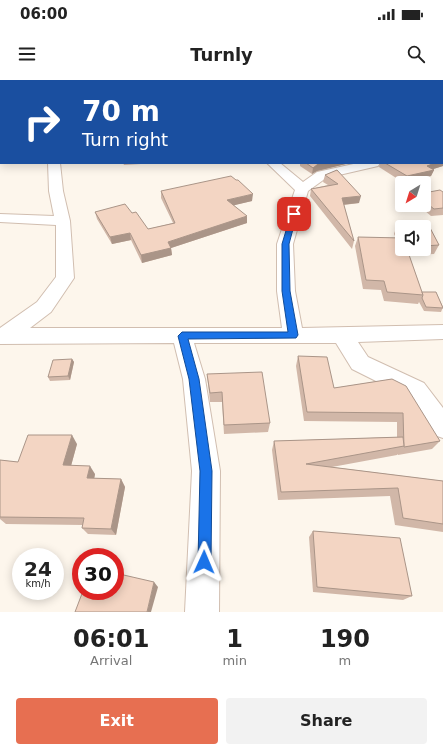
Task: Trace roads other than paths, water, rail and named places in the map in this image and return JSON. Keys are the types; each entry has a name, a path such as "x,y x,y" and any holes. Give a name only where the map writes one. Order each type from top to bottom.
{"street":[{"path":"3,336 44,307 65,278 63,220 56,191 54,164"},
{"path":"274,164 302,189"},
{"path":"293,335 286,291 285,244 302,189 322,175 370,164"},
{"path":"0,218 63,220"},
{"path":"3,336 342,335 443,332"},
{"path":"342,335 360,363 416,390 443,427"},
{"path":"182,336 194,379 206,471 202,612"}]}
